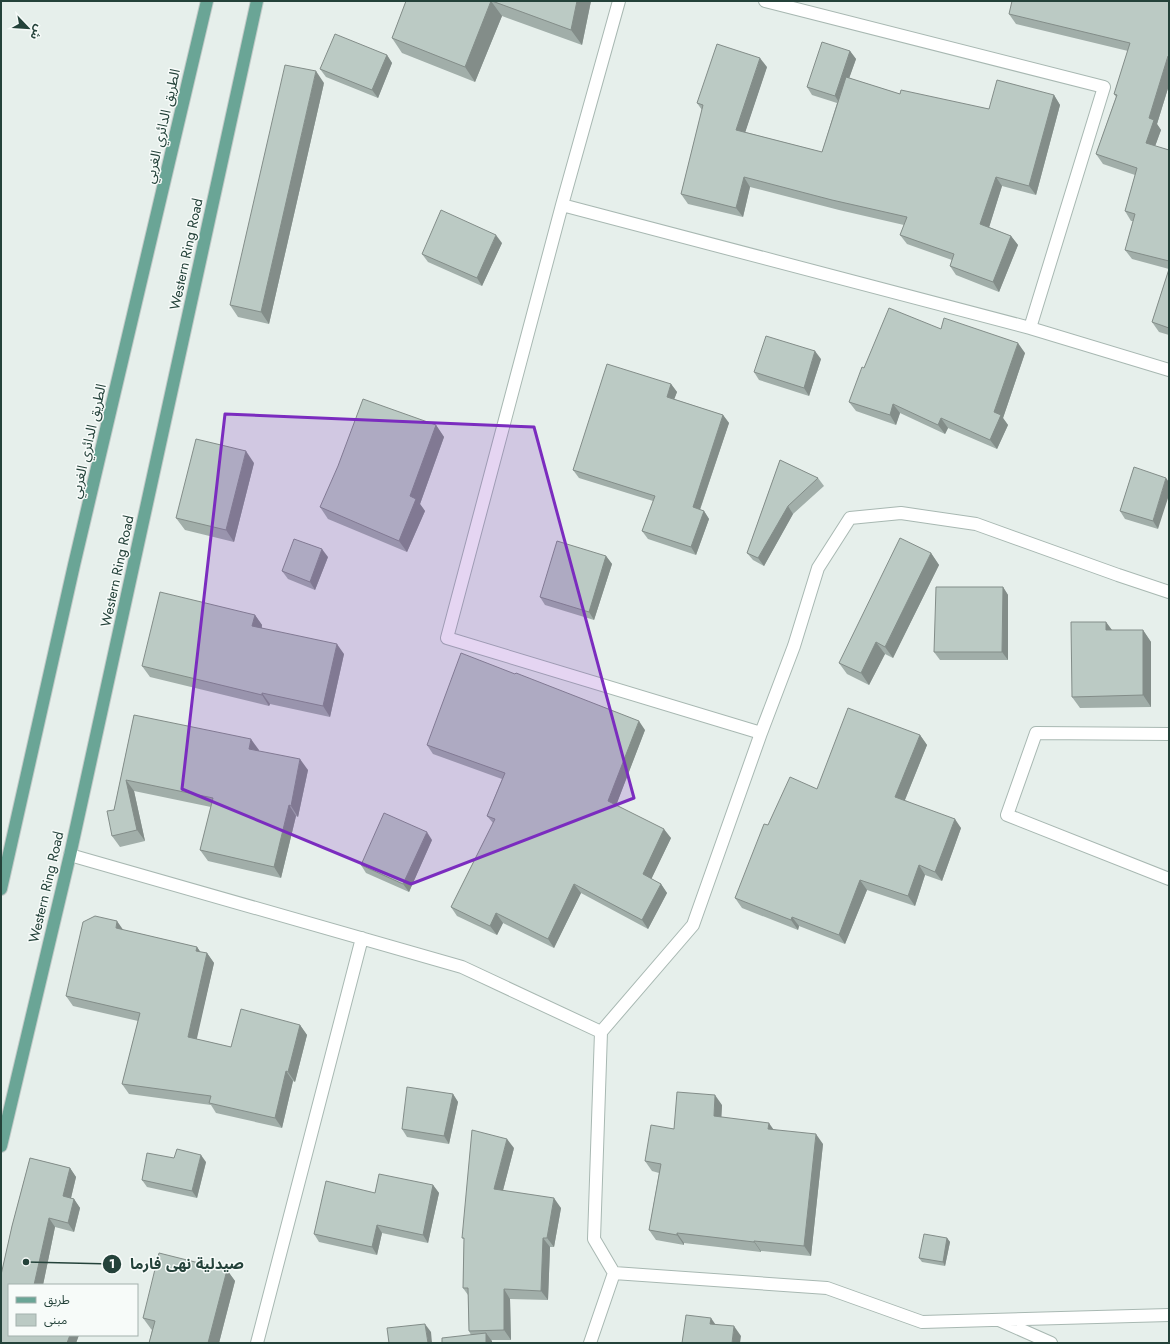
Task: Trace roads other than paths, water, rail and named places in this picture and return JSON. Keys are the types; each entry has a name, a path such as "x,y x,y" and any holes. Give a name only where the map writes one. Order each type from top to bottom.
{"main road":[{"name":"الطريق الدائري الغربي","path":"1,889 74,565 207,1"},
{"name":"Western Ring Road","path":"1,1146 70,854 257,1"}],"street":[{"path":"620,1 562,205 447,638 762,732"},
{"path":"765,1 1104,87 1030,328"},
{"path":"562,205 1030,328 1169,370"},
{"path":"590,1343 614,1273 594,1239 601,1032 693,925 794,646 818,568 850,518 901,514 976,524 1169,592"},
{"path":"1169,734 1036,732 1007,814 1169,879"},
{"path":"70,854 462,967 601,1032"},
{"path":"257,1343 362,938"},
{"path":"614,1273 826,1288 922,1322 1169,1315"},
{"path":"996,1319 1051,1343"}],"place":[{"name":"صيدلية نهى فارما","path":"26,1262"}]}
